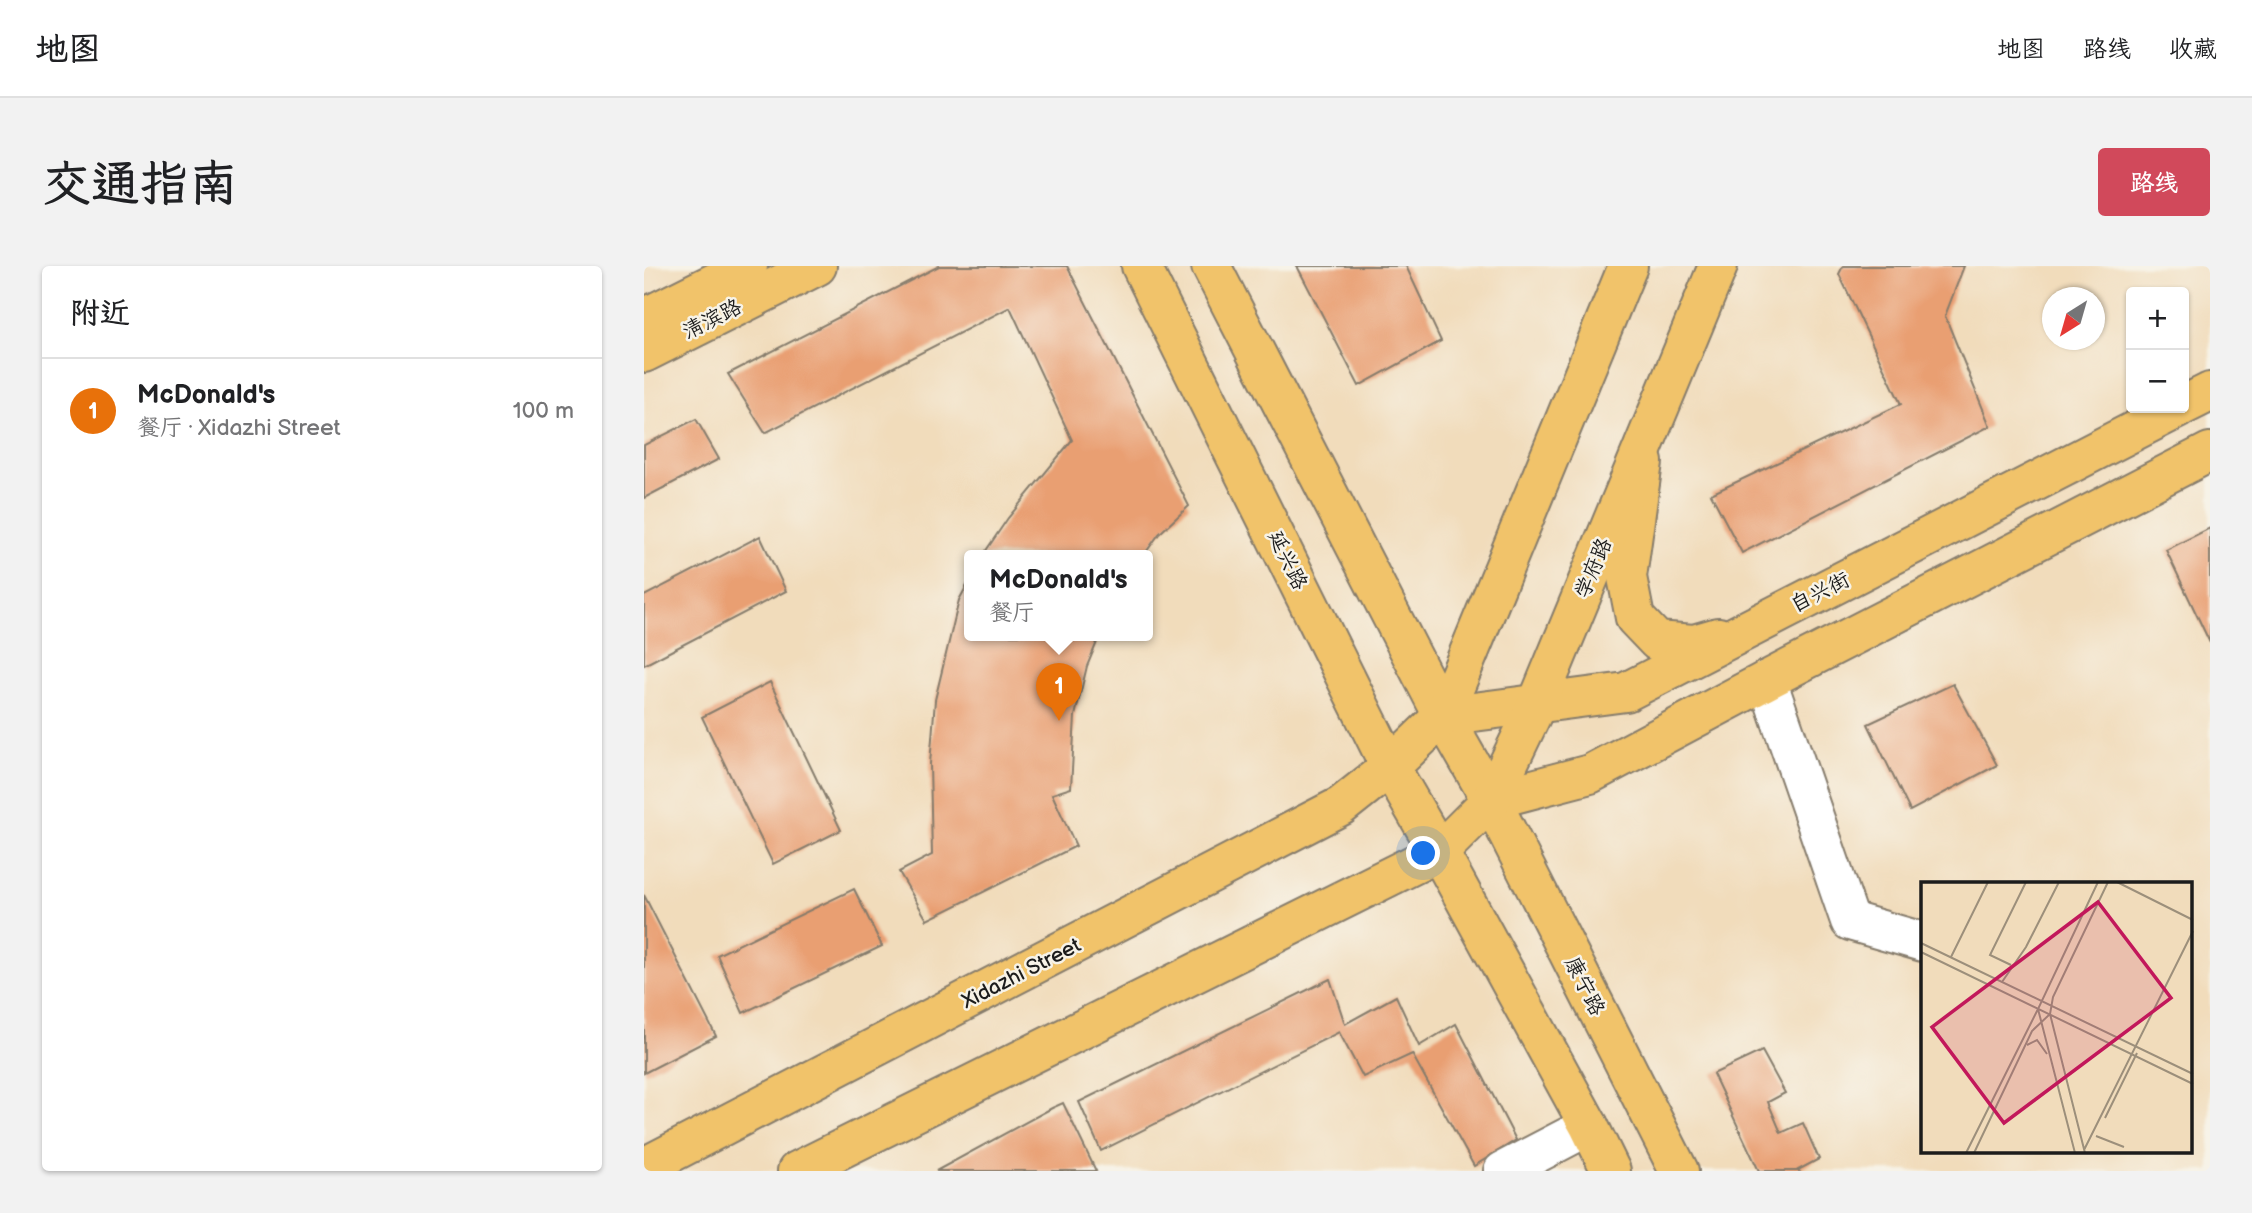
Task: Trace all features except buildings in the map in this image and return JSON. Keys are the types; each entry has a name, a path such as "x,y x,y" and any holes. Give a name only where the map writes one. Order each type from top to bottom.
{"main road":[{"name":"清滨路","path":"644,318 748,266"},
{"name":"清滨路","path":"644,353 817,266"},
{"name":"延兴路","path":"1141,266 1390,767 1439,852"},
{"path":"1211,266 1443,716 1491,800 1590,774 2210,452"},
{"path":"1390,767 1443,716 1628,266"},
{"name":"学府路","path":"1439,852 1491,800 1537,704 1718,266"},
{"name":"自兴街","path":"2189,403 2210,392"},
{"name":"自兴街","path":"1443,716 1626,692 2170,413"},
{"path":"1645,443 1627,577 1635,618 1657,641 1694,644 1753,627"},
{"name":"Xidazhi Street","path":"644,1167 1342,806 1390,767"},
{"name":"康宁路","path":"1491,800 1679,1171"},
{"path":"797,1171 1439,852 1611,1171"}],"street":[{"path":"1767,680 1850,921 1921,941"},
{"path":"1503,1171 1589,1126"}],"place":[{"name":"McDonald's","path":"1059,721"}]}
